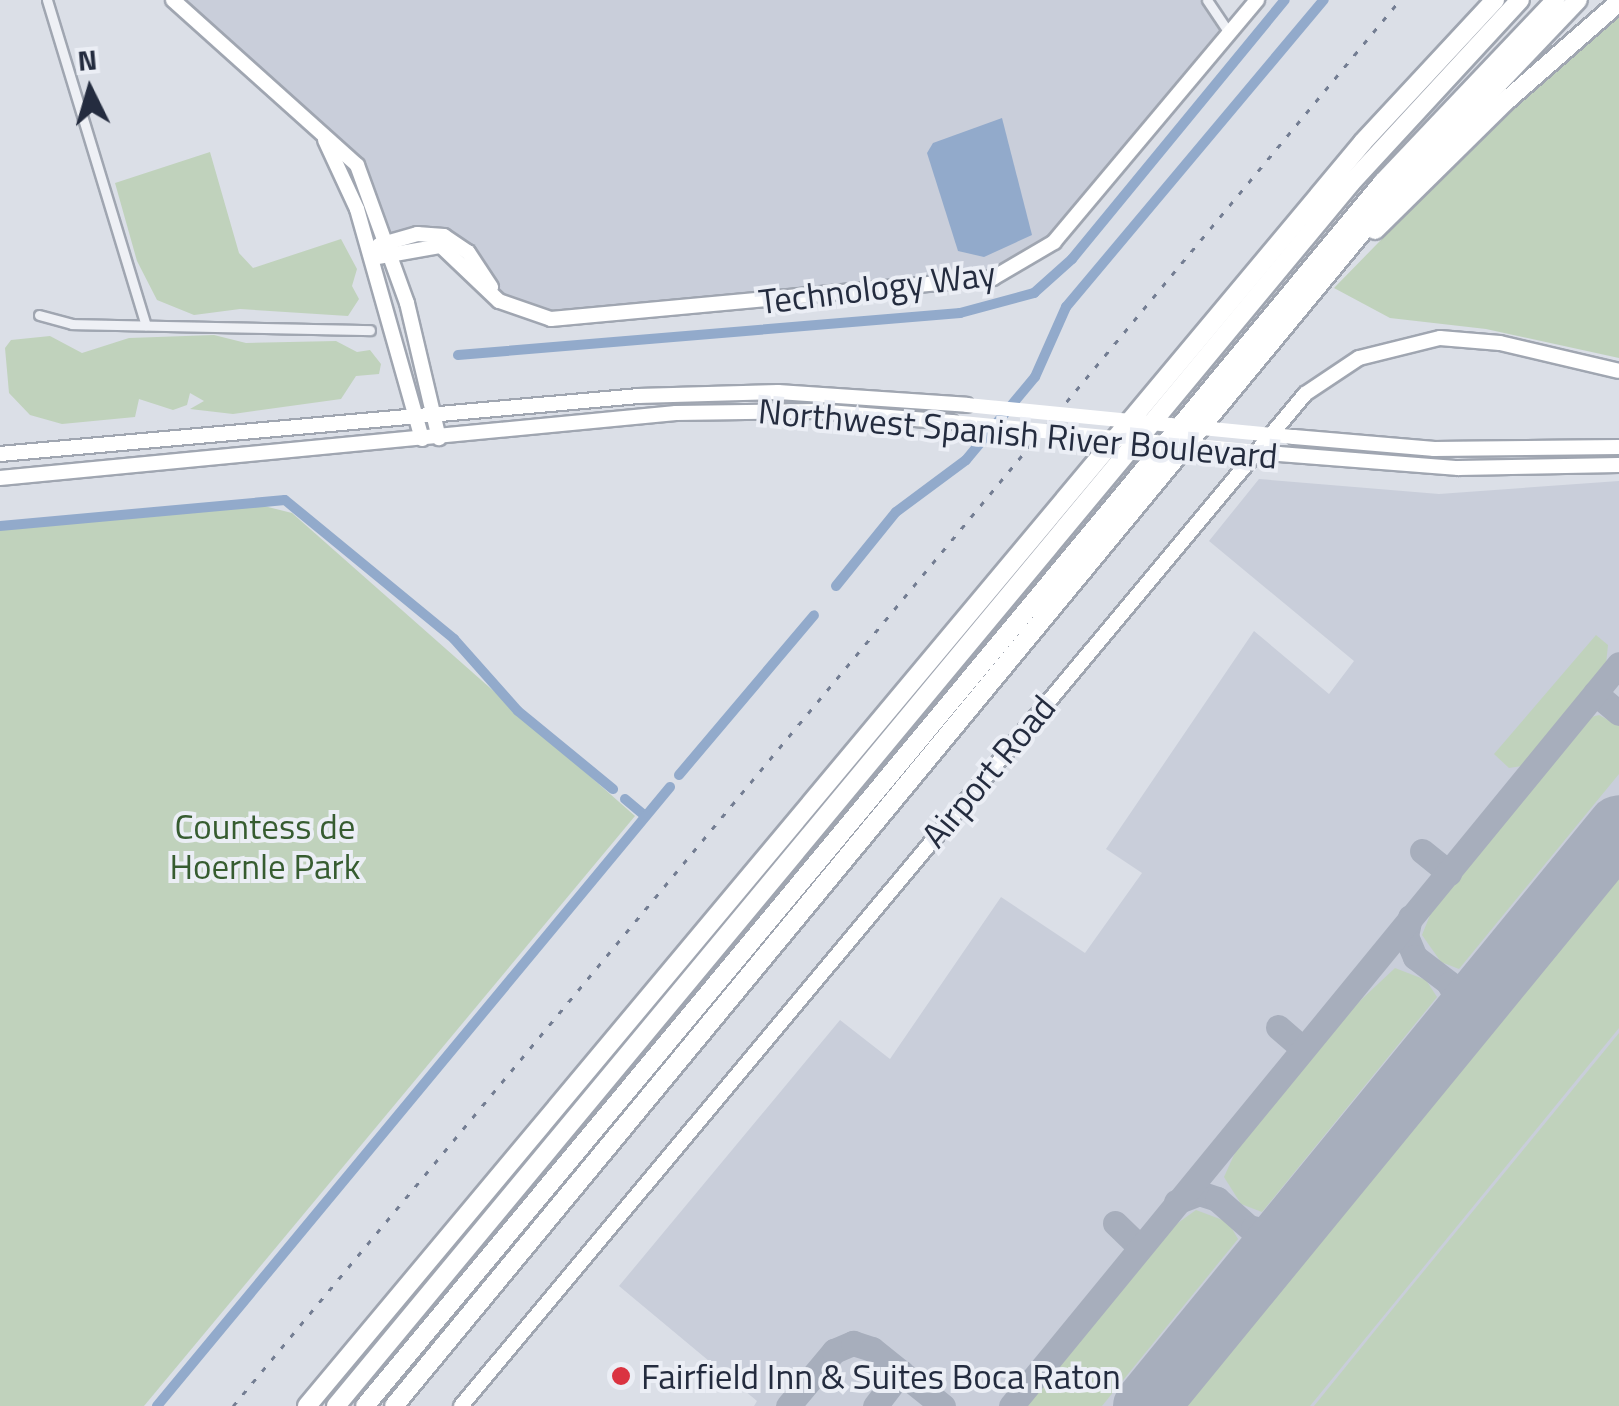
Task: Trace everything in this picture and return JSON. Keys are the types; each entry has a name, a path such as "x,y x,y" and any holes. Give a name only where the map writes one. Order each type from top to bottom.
{"highway":[{"path":"307,1406 1363,142 1495,0"},
{"path":"336,1406 1373,157 1520,0"},
{"path":"365,1406 1384,182 1556,0"},
{"path":"394,1406 1330,271 1441,140 1578,0"},
{"path":"1330,271 1619,2"},
{"path":"644,1000 750,909"},
{"path":"518,1257 606,1116"}],"street":[{"path":"47,0 146,325"},
{"path":"173,0 357,165 389,248 437,414 439,438"},
{"path":"1207,0 1229,33"},
{"name":"Technology Way","path":"370,253 424,233 449,238 468,252 498,301 525,315 560,318 1004,274 1054,242 1256,0"},
{"path":"317,126 345,177 422,439"},
{"path":"38,315 72,324 370,330"},
{"name":"Airport Road","path":"461,1406 1305,394 1359,358 1440,338 1500,343 1619,371"},
{"name":"Northwest Spanish River Boulevard","path":"0,454 710,393 967,404 1452,450 1619,447"},
{"name":"Northwest Spanish River Boulevard","path":"0,478 711,411 952,422 1458,468 1619,465"}],"shaded area":[{"path":"173,0 1207,0 1229,33 1054,242 1013,271 560,319 516,311 449,238 388,243 361,171"},
{"path":"1259,479 1439,494 1619,481 1619,1406 754,1406 757,1401 619,1286 840,1020 890,1059 1001,897 1085,953 1142,873 1106,849 1254,631 1329,694 1354,661 1209,541"}],"green space":[{"path":"1619,12 1619,358 1486,329 1390,318 1334,288 1549,68"},
{"path":"210,152 239,253 253,268 341,239 357,269 352,286 359,299 348,316 240,309 194,315 157,300 137,261 115,183"},
{"path":"214,335 246,343 336,341 357,352 370,350 381,364 379,374 356,376 341,399 233,414 190,409 204,401 190,393 187,405 173,410 139,399 135,417 62,424 30,415 9,393 5,348 11,340 50,336 82,353 129,338"},
{"name":"Countess de Hoernle Park","path":"260,505 292,513 635,816 144,1406 0,1406 0,525"},
{"path":"1596,635 1608,645 1606,664 1522,766 1509,768 1494,754"},
{"path":"1599,715 1619,726 1619,774 1459,969 1441,962 1422,935 1434,905 1584,719"},
{"path":"1619,877 1619,1028 1310,1406 1186,1406"},
{"path":"1395,968 1426,980 1437,997 1262,1212 1241,1204 1224,1177 1238,1146 1329,1030"},
{"path":"1619,1033 1619,1406 1314,1406 1378,1327"},
{"path":"1196,1210 1228,1222 1238,1239 1102,1406 1020,1406 1168,1230"}],"water":[{"path":"1002,118 1032,235 984,257 958,251 927,153 933,143"}],"waterway":[{"path":"458,355 960,313 1034,293 1072,259 1285,0"},
{"path":"836,586 896,512 966,460 1035,377 1066,307 1324,0"},
{"path":"0,526 285,500 454,639 518,711 613,789"},
{"path":"679,775 814,615"},
{"path":"157,1406 670,787"},
{"path":"625,799 645,816"}],"taxiway":[{"path":"1011,1406 1619,664"},
{"path":"1595,693 1619,713"},
{"path":"1422,851 1449,873"},
{"path":"1410,917 1406,936 1415,957 1457,989 1490,983"},
{"path":"1449,984 1460,1002 1458,1023"},
{"path":"1278,1027 1303,1049"},
{"path":"1176,1202 1199,1193 1217,1199 1259,1236 1258,1268"},
{"path":"1115,1223 1139,1246"},
{"path":"1253,1228 1271,1233 1292,1227"},
{"path":"788,1406 834,1351 853,1343 872,1349 943,1406"},
{"path":"875,1406 901,1372"}],"runway":[{"path":"1145,1406 1619,827"}],"railway":[{"path":"233,1406 1400,0"}],"place":[{"name":"Fairfield Inn & Suites Boca Raton","path":"621,1376"}]}
